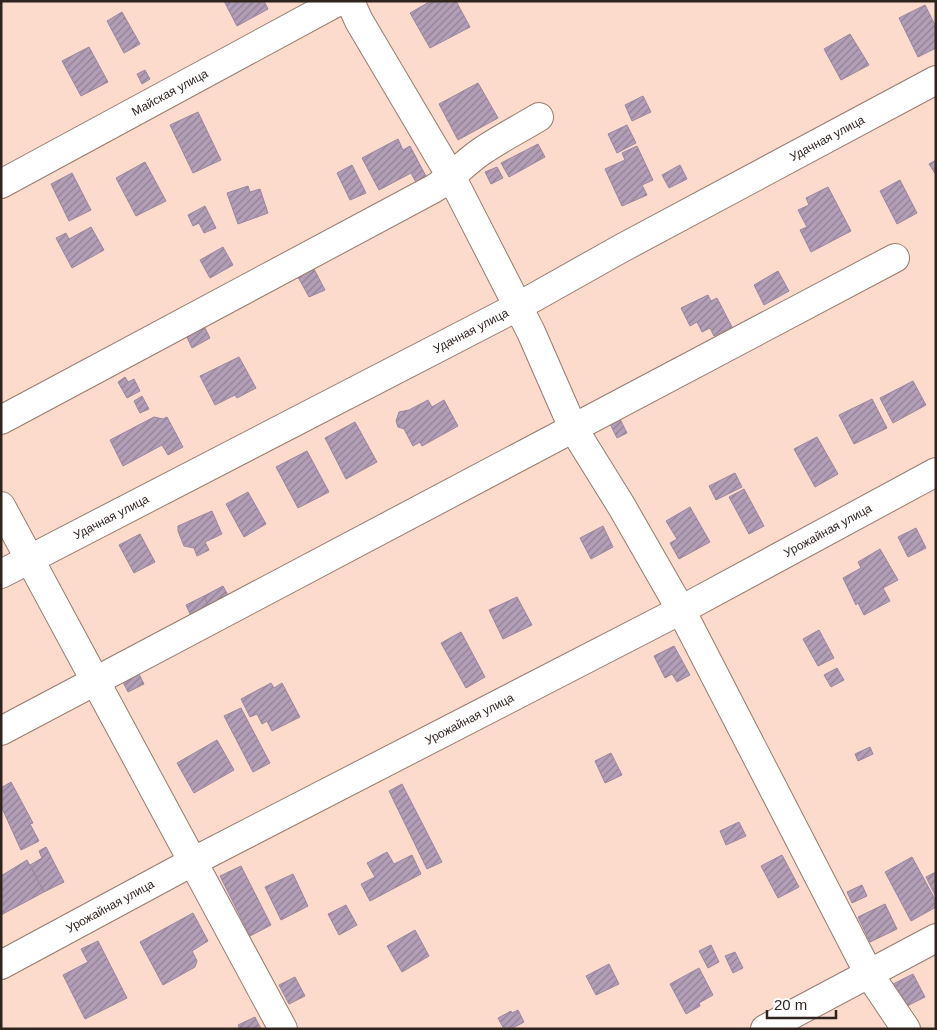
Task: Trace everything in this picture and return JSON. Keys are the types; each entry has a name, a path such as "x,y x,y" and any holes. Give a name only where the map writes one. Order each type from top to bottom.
{"street":[{"name":"Майская улица","path":"1,184 339,1"},
{"path":"350,1 359,21 452,178 531,332 574,428 681,610 869,974 906,1029"},
{"name":"Удачная улица","path":"1,574 517,306 936,80"},
{"path":"1,420 452,178 468,161 484,149 540,117"},
{"path":"1,731 98,682 315,564 895,258"},
{"name":"Урожайная улица","path":"1,965 194,861 681,610 936,472"},
{"path":"1,506 28,559 98,682 283,1029"},
{"path":"765,1029 936,938"}],"building":[{"path":"224,1 264,1 268,9 237,26"},
{"path":"431,1 456,1 470,27 430,48 410,13"},
{"path":"925,5 936,27 936,48 918,57 899,18"},
{"path":"122,12 140,44 124,53 107,21"},
{"path":"850,34 869,65 841,80 824,49"},
{"path":"89,47 108,82 81,96 62,61"},
{"path":"145,70 150,79 142,84 137,74"},
{"path":"478,83 498,118 458,140 439,104"},
{"path":"643,96 651,112 632,121 625,105"},
{"path":"198,112 221,160 193,173 170,125"},
{"path":"627,125 636,143 617,153 608,134"},
{"path":"398,139 403,150 410,146 428,180 418,186 411,173 379,190 362,158"},
{"path":"538,144 545,157 509,177 501,163"},
{"path":"637,146 653,180 642,185 647,195 622,206 605,169 625,160 622,153"},
{"path":"936,160 936,175 929,164"},
{"path":"145,162 166,201 136,216 116,178"},
{"path":"352,165 366,193 350,200 337,173"},
{"path":"680,165 687,179 669,188 662,175"},
{"path":"497,167 503,178 491,184 485,172"},
{"path":"72,173 91,210 69,221 51,184"},
{"path":"900,180 917,213 897,224 880,191"},
{"path":"248,186 250,192 260,189 268,213 238,224 227,193"},
{"path":"828,187 851,231 811,252 800,230 807,227 798,210 809,205 806,198"},
{"path":"205,206 216,228 204,233 199,223 193,226 188,215"},
{"path":"91,227 104,250 72,268 56,238 66,233 69,239"},
{"path":"223,247 233,265 210,278 200,260"},
{"path":"314,269 325,290 309,297 298,277"},
{"path":"778,271 789,291 764,305 754,285"},
{"path":"708,295 711,301 717,298 732,327 714,336 710,328 702,332 697,322 690,326 681,308"},
{"path":"204,326 210,338 192,348 186,335"},
{"path":"239,357 256,388 237,398 235,395 215,405 200,376"},
{"path":"125,377 128,382 134,379 140,391 127,398 118,382"},
{"path":"913,381 926,405 893,423 880,398"},
{"path":"142,396 149,409 140,413 134,401"},
{"path":"872,399 887,428 854,444 839,415"},
{"path":"428,400 432,407 444,400 458,426 422,446 420,442 413,446 404,429 398,427 396,421 399,412 409,410"},
{"path":"617,413 627,433 617,438 607,418"},
{"path":"154,417 163,419 167,417 183,447 168,455 162,445 123,466 110,440"},
{"path":"355,422 377,462 346,479 325,438"},
{"path":"817,437 838,474 815,487 794,449"},
{"path":"307,451 329,492 298,508 276,467"},
{"path":"735,473 742,487 716,500 709,486"},
{"path":"744,489 764,526 749,534 729,497"},
{"path":"248,492 266,524 244,537 226,504"},
{"path":"690,507 710,542 679,559 670,543 677,539 666,521"},
{"path":"212,511 222,534 205,542 209,550 197,556 194,548 184,546 178,526"},
{"path":"603,526 613,547 591,559 580,538"},
{"path":"916,528 926,548 908,557 898,537"},
{"path":"140,534 155,562 134,573 119,545"},
{"path":"880,549 898,580 883,588 890,601 864,615 858,603 856,605 843,578 861,568 858,562"},
{"path":"223,586 229,597 209,607 204,596"},
{"path":"204,596 209,607 191,616 186,605"},
{"path":"517,597 532,625 503,639 489,610"},
{"path":"819,630 834,658 818,666 803,639"},
{"path":"461,632 485,677 466,688 441,643"},
{"path":"674,646 690,675 677,682 672,674 665,678 654,656"},
{"path":"837,668 844,680 831,687 824,675"},
{"path":"138,672 144,684 128,692 122,680"},
{"path":"271,683 274,688 282,683 300,717 272,731 267,721 262,724 257,714 250,717 241,699"},
{"path":"241,708 270,763 253,772 224,716"},
{"path":"217,740 234,770 194,793 177,763"},
{"path":"870,747 873,754 858,761 855,754"},
{"path":"611,753 622,775 605,783 595,761"},
{"path":"11,782 33,823 30,824 39,841 21,850 1,806 1,788"},
{"path":"402,784 442,862 427,869 389,791"},
{"path":"739,822 746,836 726,845 720,831"},
{"path":"46,847 64,882 44,892 30,865 42,858 39,851"},
{"path":"387,852 394,864 412,855 421,874 370,901 361,884 375,877 367,863"},
{"path":"782,855 799,887 778,898 761,866"},
{"path":"912,857 936,901 936,907 911,921 885,872"},
{"path":"27,860 44,892 1,915 1,876"},
{"path":"241,866 271,925 250,936 220,876"},
{"path":"936,872 936,897 926,877"},
{"path":"293,874 308,906 281,920 265,887"},
{"path":"862,885 867,896 852,903 847,892"},
{"path":"885,904 897,929 870,942 858,917"},
{"path":"346,905 357,925 339,935 328,914"},
{"path":"193,913 208,941 192,951 197,961 195,967 163,985 140,942"},
{"path":"415,930 429,956 402,972 387,946"},
{"path":"98,941 127,998 85,1019 63,975 88,962 81,949"},
{"path":"711,945 719,962 708,968 699,951"},
{"path":"735,952 743,968 733,973 725,956"},
{"path":"609,964 619,984 596,995 586,976"},
{"path":"699,968 713,995 699,1003 700,1006 686,1014 670,984"},
{"path":"913,974 925,997 905,1007 893,984"},
{"path":"295,977 305,996 289,1004 279,985"},
{"path":"518,1010 524,1022 511,1029 504,1029 498,1018 511,1011 512,1013"},
{"path":"255,1017 261,1029 240,1029 238,1025"}]}
